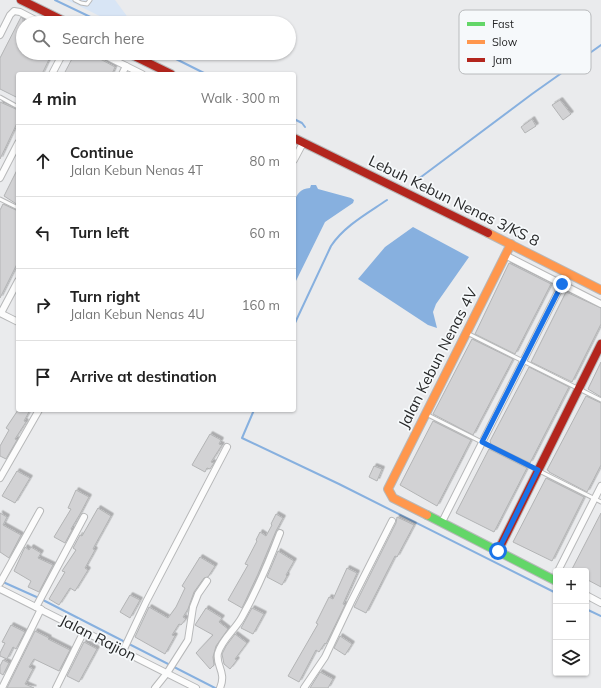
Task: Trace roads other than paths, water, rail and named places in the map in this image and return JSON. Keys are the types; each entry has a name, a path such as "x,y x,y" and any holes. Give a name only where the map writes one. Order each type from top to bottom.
{"street":[{"path":"21,0 54,16"},
{"path":"0,35 10,15 14,11 28,16"},
{"path":"53,72 59,60"},
{"path":"114,60 138,72"},
{"path":"142,60 167,72"},
{"path":"123,72 126,66"},
{"name":"Lebuh Kebun Nenas 3/KS 8","path":"296,139 511,244 601,290"},
{"path":"296,152 303,143"},
{"path":"0,178 16,146"},
{"name":"Jalan Kebun Nenas 4V","path":"442,522 393,498 388,489 511,244"},
{"path":"505,256 601,304"},
{"path":"553,577 442,522 562,284"},
{"path":"16,285 1,313 16,321"},
{"path":"498,551 601,344"},
{"path":"0,478 37,412"},
{"path":"124,649 227,447"},
{"path":"560,568 601,486"},
{"path":"0,583 40,511"},
{"path":"2,688 39,606 42,596 84,517"},
{"path":"304,688 325,657 392,521"},
{"path":"221,687 223,675 218,661 219,649 221,644 242,619 262,579 280,533"},
{"path":"155,688 188,640 193,607 198,594 207,581"},
{"name":"Jalan Rajion","path":"1,592 39,606 83,633 124,649 168,671 196,688"},
{"path":"589,597 601,603"},
{"path":"56,688 83,633"}],"lane":[{"path":"75,0 87,4 90,0"},
{"path":"0,98 16,106"},
{"path":"0,199 16,207"},
{"path":"466,332 601,400"},
{"path":"426,414 601,502"}],"water":[{"path":"311,185 316,185 318,189 354,200 353,203 325,222 296,281 296,198 304,189 310,188"},
{"path":"413,227 469,257 436,304 433,312 437,328 428,325 358,279 385,247"}],"waterway":[{"path":"55,0 88,16"},
{"path":"591,52 601,45"},
{"path":"178,60 202,72"},
{"path":"413,183 560,74"},
{"path":"296,120 302,123 305,127"},
{"path":"296,321 331,246 336,239 349,226 387,200"},
{"path":"253,412 242,438 339,484 553,591"},
{"path":"3,582 41,599 215,688"},
{"path":"589,610 601,616"}]}
